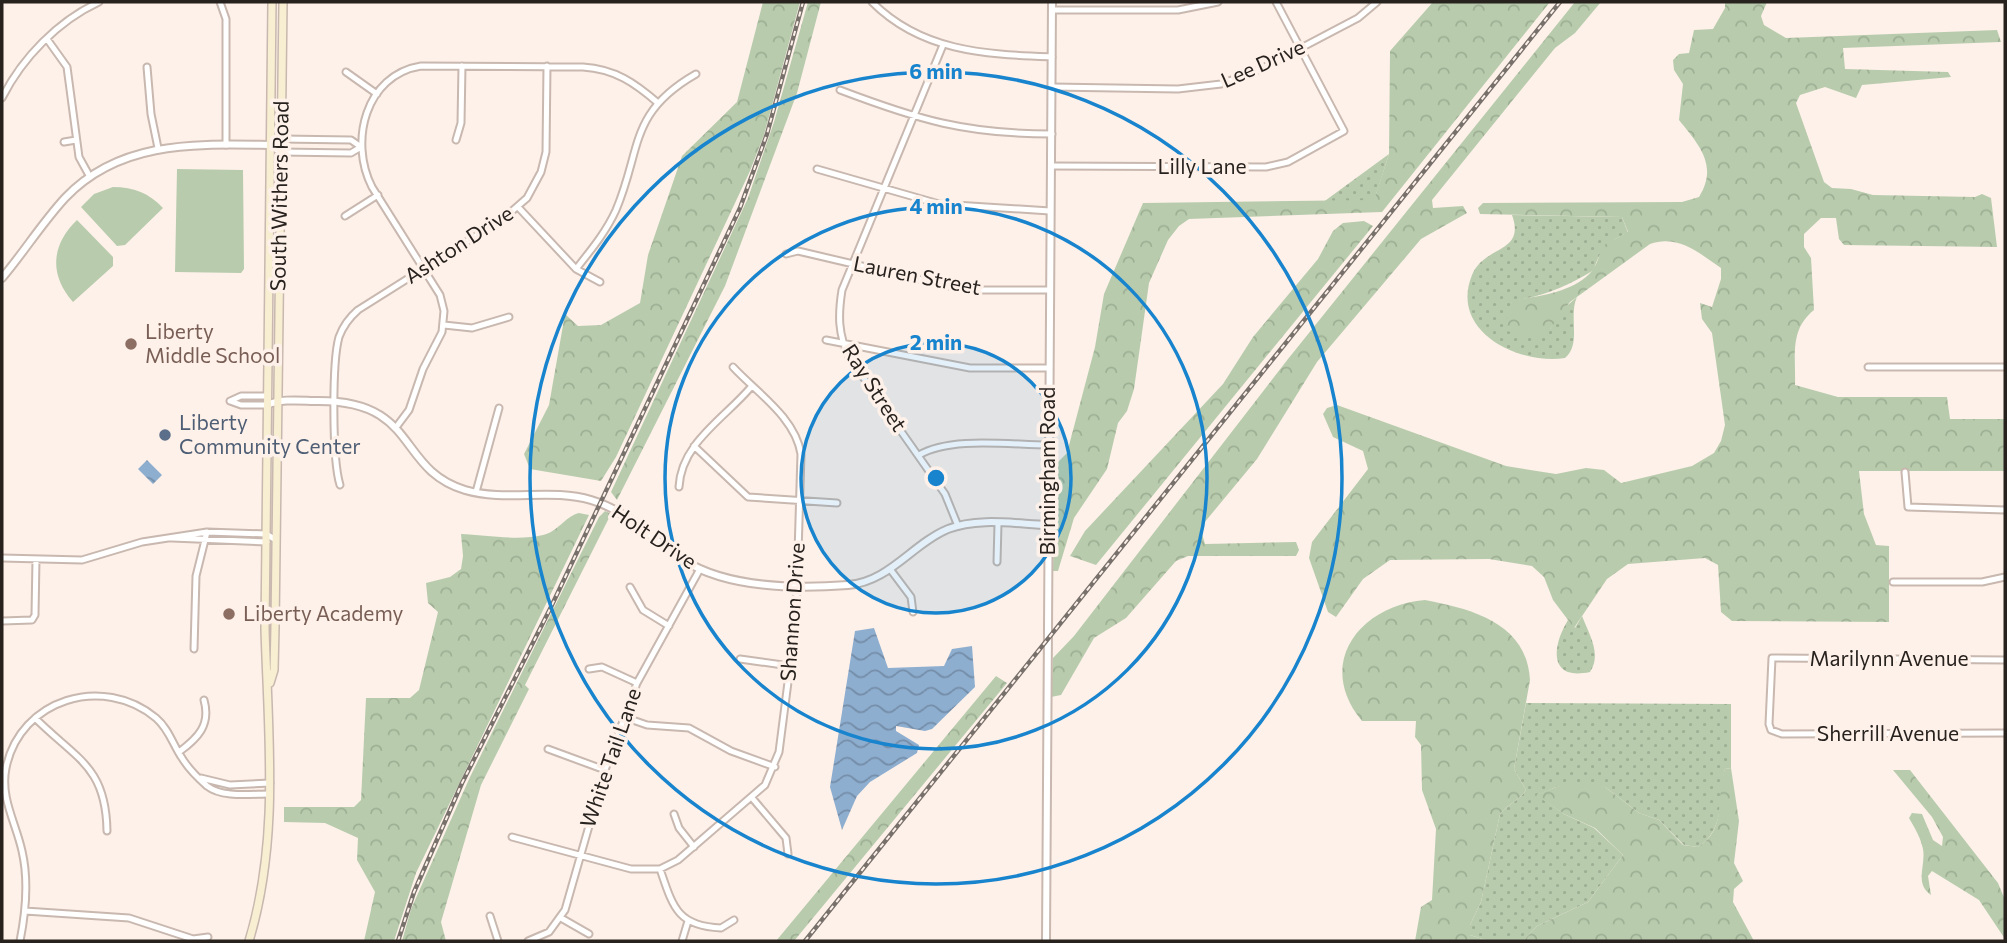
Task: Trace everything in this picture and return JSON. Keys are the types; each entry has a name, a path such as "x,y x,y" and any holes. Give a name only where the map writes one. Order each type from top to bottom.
{"main road":[{"name":"South Withers Road","path":"249,941 264,882 270,794 270,683 274,670 267,405 272,2"},
{"name":"South Withers Road","path":"270,539 277,400 283,2"}],"street":[{"path":"2,98 33,53 47,39 99,2"},
{"path":"219,2 226,19 226,145"},
{"path":"872,2 905,27 943,46 976,53 1052,57"},
{"name":"Birmingham Road","path":"1046,941 1052,2"},
{"path":"1052,10 1178,10 1218,2"},
{"path":"1276,2 1301,48"},
{"name":"Lee Drive","path":"1052,87 1199,88 1241,78 1358,18 1371,9 1373,2"},
{"path":"47,39 67,67 79,157 90,177"},
{"name":"Ray Street","path":"943,46 852,264 842,290 838,315 843,344 849,357 945,494 958,526"},
{"name":"Lilly Lane","path":"1051,166 1266,167 1287,162 1344,131 1301,48"},
{"path":"397,426 409,410 444,325 443,302 364,168 360,146 363,122 377,94 406,70 421,66 594,67 614,72 634,82 659,103"},
{"path":"456,140 461,123 462,66"},
{"name":"Ashton Drive","path":"340,485 334,451 337,349 345,324 358,310 518,207 532,190 544,162 547,66"},
{"path":"147,67 151,114 158,148"},
{"path":"346,72 377,94"},
{"path":"576,269 608,225 621,197 634,144 659,103 696,74"},
{"path":"840,90 913,118 990,132 1052,134"},
{"path":"2,278 51,214 90,177 121,159 158,148 270,145 281,139 351,140 360,146"},
{"path":"64,142 76,140"},
{"path":"270,145 281,152 351,153 360,146"},
{"path":"817,169 882,189 960,207 1050,211"},
{"path":"345,216 378,195"},
{"path":"518,207 576,269 600,282"},
{"name":"Lauren Street","path":"786,254 798,251 976,290 1050,290"},
{"path":"444,325 472,328 509,317"},
{"path":"826,340 970,368 1049,368"},
{"name":"Shannon Drive","path":"660,869 694,847 765,786 775,767 790,666 797,584 799,443 770,403 751,387 733,366"},
{"path":"1868,367 2005,367"},
{"path":"679,487 680,470 694,446 751,387"},
{"name":"Holt Drive","path":"277,400 267,405 241,405 230,401 241,396 267,396 277,400 336,401 369,408 397,426 437,475 456,486 476,492 570,495 600,503 630,517 671,552 700,569 737,581 861,583 890,569 932,538 958,526 1048,525"},
{"path":"476,492 499,408"},
{"path":"919,455 931,448 951,445 1048,445"},
{"path":"694,446 748,497 837,503"},
{"path":"1905,472 1908,507 2005,510"},
{"path":"998,524 998,562"},
{"path":"2,558 82,560 142,542 207,532 270,539"},
{"path":"194,649 196,577 207,541 207,532"},
{"path":"169,538 207,541 270,539"},
{"path":"2,621 32,620 35,615 36,559"},
{"name":"White Tail Lane","path":"561,918 605,769 637,683 700,569"},
{"path":"890,569 911,597 913,612"},
{"path":"1893,582 1982,582 2005,577"},
{"path":"630,587 643,610 669,626"},
{"name":"Marilynn Avenue","path":"1771,730 1772,658 2005,660"},
{"path":"740,659 790,666"},
{"path":"589,668 602,667 637,683"},
{"path":"20,941 25,911 24,861 5,795 5,776 14,745 35,718 65,701 86,695 111,696 137,704 159,721 179,752 215,790 270,794"},
{"path":"179,752 195,740 205,724 207,711 204,699"},
{"path":"624,717 648,724 689,728 731,751 775,767"},
{"path":"35,718 93,773 103,792 107,831"},
{"name":"Sherrill Avenue","path":"1771,730 1782,734 2005,733"},
{"path":"548,749 605,769"},
{"path":"201,778 230,785 270,783"},
{"path":"753,799 786,838 788,854"},
{"path":"674,814 678,828 694,847"},
{"path":"512,836 631,869 660,869 672,904 688,921 698,926 721,928 734,920"},
{"path":"25,911 129,918 153,923 192,939 208,937"},
{"path":"491,916 498,941"},
{"path":"527,941 550,932 561,918 589,934"},
{"path":"682,941 688,921"}],"green space":[{"path":"763,2 800,2 764,135 750,171 616,457 601,481 530,469 524,454 549,405 565,314 578,326 601,325 640,303 648,255 682,156 737,102"},
{"path":"808,2 821,2 797,93 725,286 617,500 611,492 748,198 774,122"},
{"path":"1433,2 1550,2 1382,212 1189,219 1179,226 1168,240 1149,283 1134,389 1127,411 1118,423 1107,469 1074,518 1058,571 1053,571 1055,465 1067,453 1095,347 1104,294 1143,203 1374,200 1389,154 1390,51"},
{"path":"1575,2 1601,2 1575,33 1555,48 1432,200 1433,208 1463,206 1467,213 1421,239 1317,362 1257,459 1204,523 1202,534 1205,544 1296,542 1299,550 1296,556 1188,556 1176,561 1126,618 1094,638 1061,695 1051,697 1053,658 1074,636 1288,359"},
{"path":"1725,2 1767,2 1761,16 1764,25 1786,38 1997,30 2001,42 1843,48 1845,69 1948,72 1951,77 1862,85 1856,98 1825,87 1800,95 1796,103 1824,182 1832,188 1851,189 1873,195 1975,197 1982,194 1991,198 1997,247 1844,245 1839,239 1836,218 1821,218 1804,234 1804,247 1811,258 1814,310 1806,318 1797,335 1795,385 1838,397 1947,397 1950,419 2005,419 2005,471 1859,471 1864,514 1876,545 1889,546 1889,622 1732,621 1721,612 1718,565 1705,558 1628,564 1607,579 1574,628 1553,600 1544,577 1532,566 1489,559 1390,560 1363,579 1336,617 1328,612 1309,558 1312,542 1368,469 1363,451 1333,437 1323,414 1327,408 1337,405 1506,466 1556,474 1586,468 1604,470 1621,483 1692,466 1714,453 1721,441 1725,425 1712,333 1702,319 1700,303 1712,307 1721,279 1721,268 1679,243 1670,241 1650,244 1570,302 1550,329 1542,334 1523,335 1507,331 1506,323 1512,300 1544,295 1576,284 1592,271 1604,245 1628,232 1622,217 1480,214 1478,208 1483,203 1682,202 1699,197 1705,185 1706,165 1699,146 1679,120 1683,84 1674,70 1673,60 1679,54 1689,53 1694,30 1713,29 1725,8"},
{"path":"1389,154 1374,201 1322,203"},
{"path":"177,169 243,170 244,269 241,273 175,272"},
{"path":"113,187 141,192 163,208 125,245 117,246 81,207 94,194"},
{"path":"1512,215 1622,217 1628,233 1606,247 1598,257 1594,270 1554,290 1512,301 1511,309 1550,329 1561,311 1577,297 1573,345 1565,358 1547,359 1509,350 1479,328 1470,313 1467,295 1472,275 1485,258 1509,243 1513,237 1515,228"},
{"path":"77,220 113,257 113,266 73,302 60,281 56,260 62,240"},
{"path":"1364,221 1373,226 1096,565 1070,556 1085,531 1223,384 1253,337 1318,259 1333,231 1343,223"},
{"path":"605,511 611,514 525,685 529,689 481,785 441,922 446,941 402,941 411,909 470,777 599,517"},
{"path":"579,513 589,515 416,873 394,941 364,941 375,892 357,860 358,838 325,823 284,822 284,807 354,807 361,800 366,698 410,698 419,690 438,612 428,603 426,583 450,577 461,569 461,534 533,537 553,531"},
{"path":"1425,600 1461,608 1494,622 1508,632 1519,645 1527,661 1530,680 1514,769 1526,790 1500,814 1481,902 1470,925 1470,935 1489,941 1415,941 1421,907 1432,900 1436,829 1422,790 1421,745 1415,737 1416,721 1362,721 1348,699 1343,678 1344,659 1352,641 1364,625 1381,613 1402,604"},
{"path":"1582,616 1593,644 1595,658 1590,672 1576,673 1560,666 1557,650 1568,620 1575,628"},
{"path":"996,676 1007,683 794,941 776,941"},
{"path":"1526,703 1731,704 1731,768 1725,769 1717,822 1707,840 1698,847 1684,845 1659,820 1639,813 1605,787 1559,786 1537,795 1564,814 1594,828 1623,855 1588,902 1537,926 1523,941 1489,941 1470,935 1470,925 1481,902 1500,814 1526,790 1514,769"},
{"path":"1731,768 1739,821 1734,863 1743,881 1734,889 1733,902 1754,941 1523,941 1537,926 1588,902 1623,855 1595,828 1564,814 1536,795 1559,786 1583,783 1605,787 1639,813 1659,820 1683,845 1698,847 1707,839 1717,822 1722,780 1725,769"},
{"path":"1893,770 1910,770 1998,883 2005,900 2005,939 1979,900 1932,871 1928,876 1931,895 1926,890 1922,880 1923,849 1909,818 1912,813 1922,814 1933,840 1942,846 1943,837 1932,817"}],"water":[{"path":"147,460 162,475 153,484 138,469"},
{"path":"874,628 888,668 944,666 952,649 972,646 975,687 932,729 925,731 896,726 896,731 919,745 917,753 870,782 857,796 842,830 830,787 855,631"}],"railway":[{"path":"398,941 414,892 462,783 551,607 740,208 767,134 803,2"},
{"path":"805,941 1560,2"}],"place":[{"name":"Liberty Middle School","path":"131,344"},
{"name":"Liberty Community Center","path":"165,435"},
{"name":"Liberty Academy","path":"229,614"}]}
